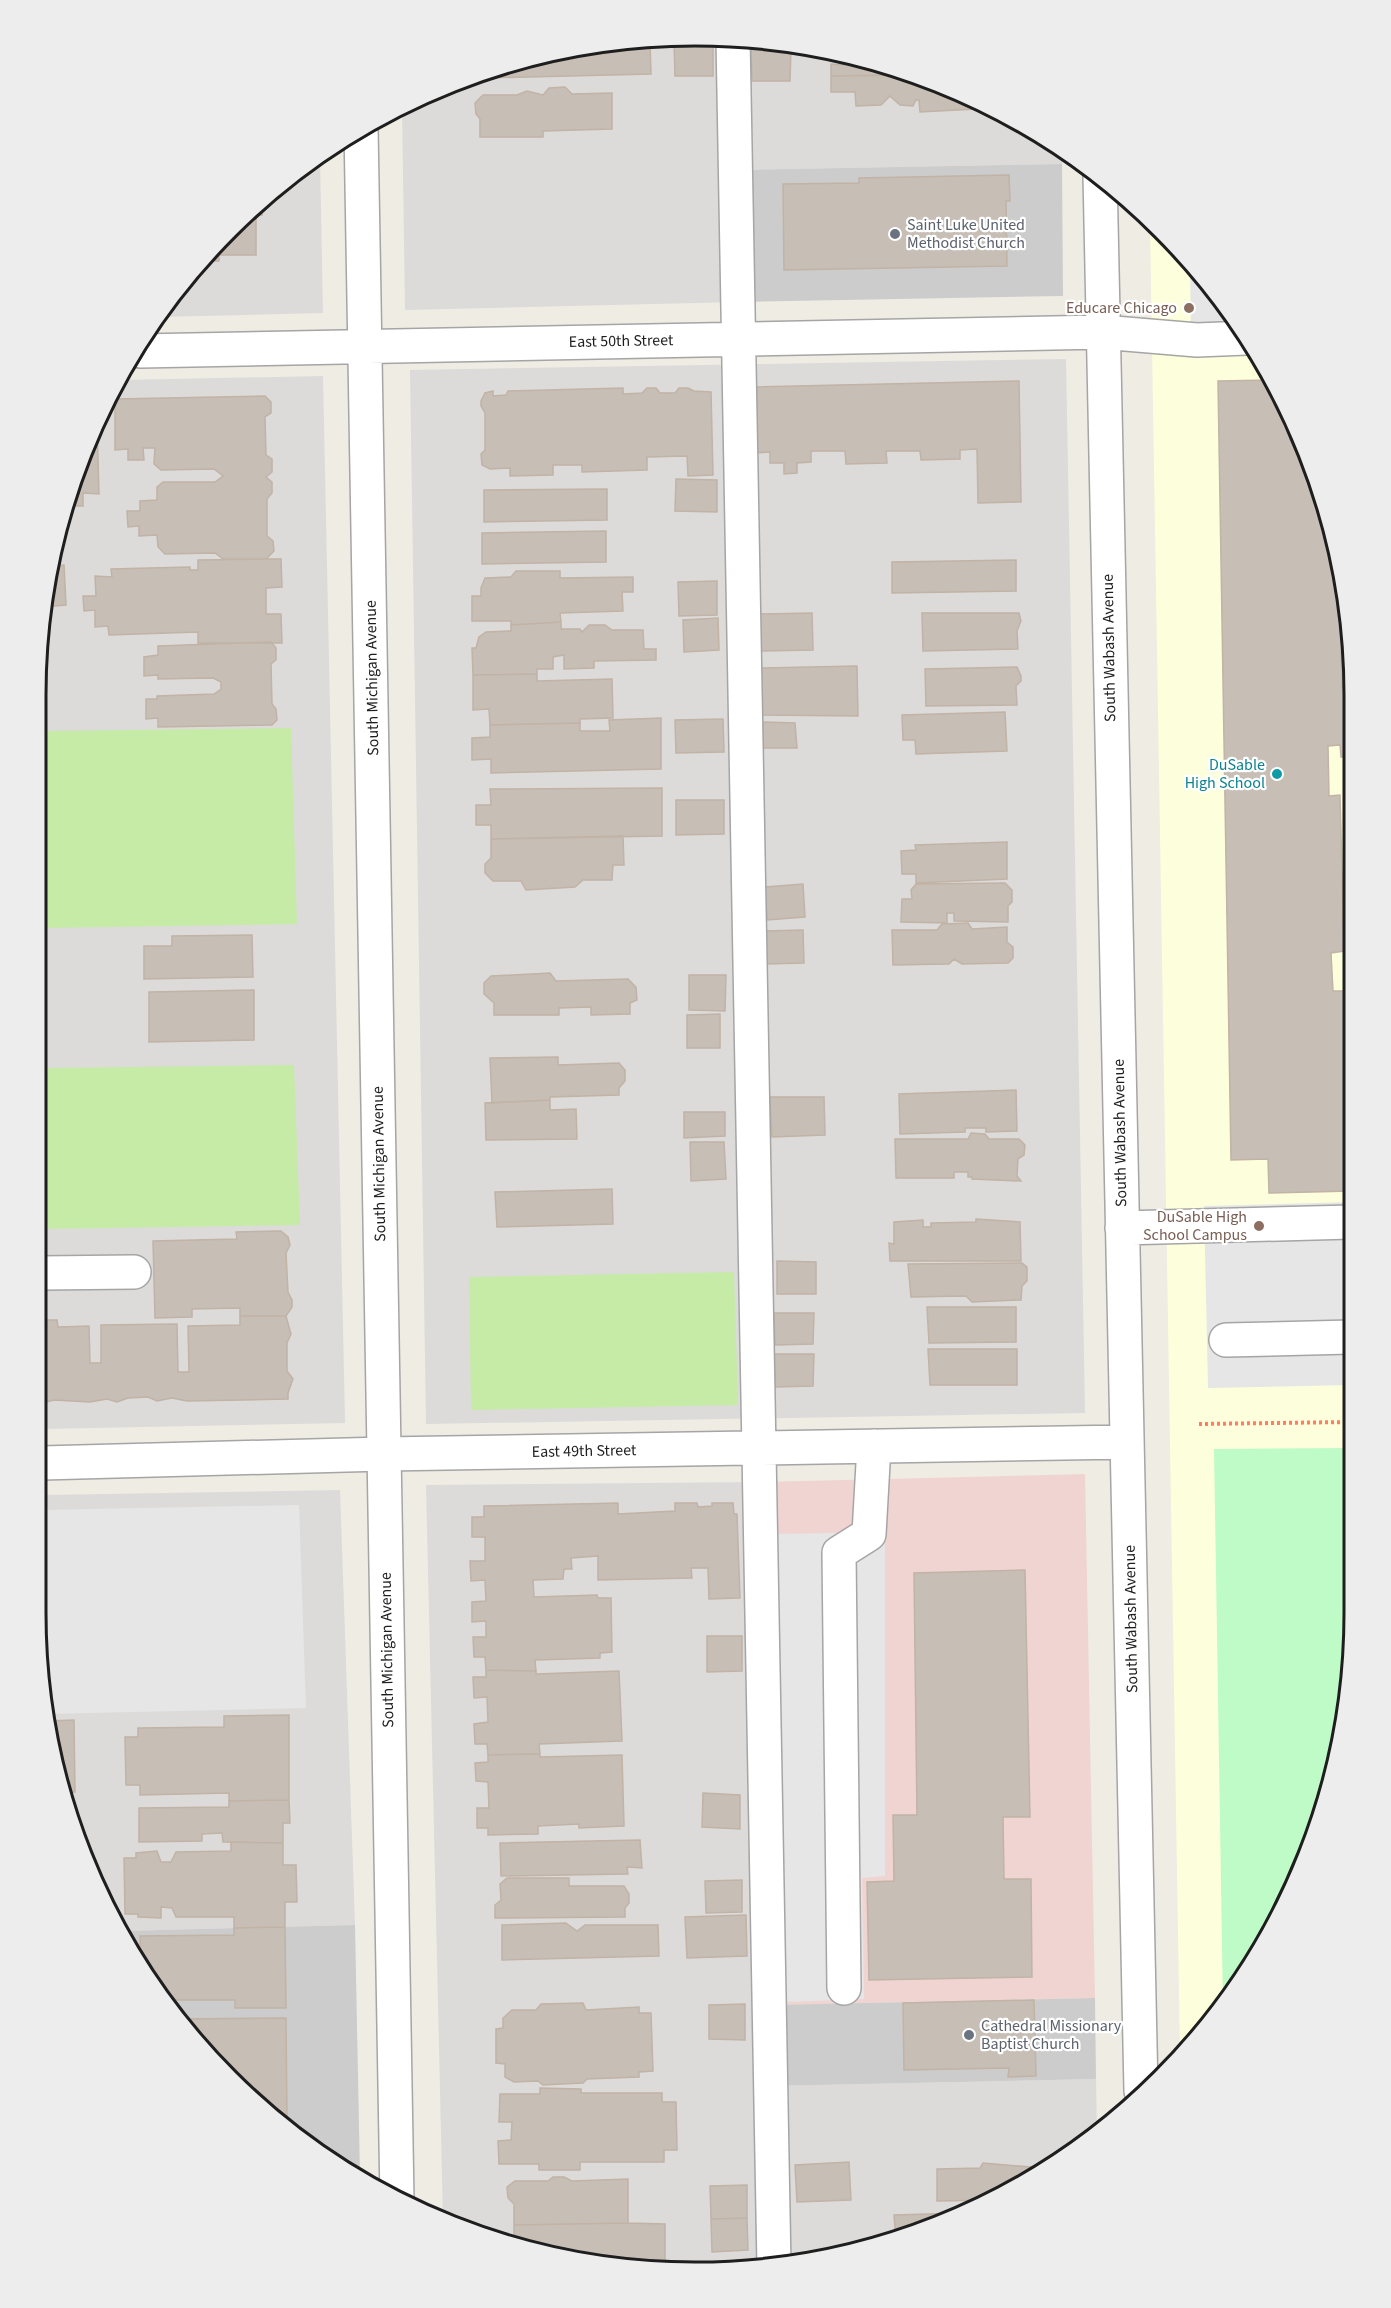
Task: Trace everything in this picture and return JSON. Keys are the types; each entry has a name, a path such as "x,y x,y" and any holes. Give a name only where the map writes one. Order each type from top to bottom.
{"street":[{"path":"733,48 774,2257"},
{"name":"South Michigan Avenue","path":"362,139 397,2189"},
{"name":"South Wabash Avenue","path":"1100,189 1141,2083"},
{"name":"East 50th Street","path":"146,351 1102,332 1197,340 1235,335"},
{"path":"1122,1228 1345,1222"},
{"path":"46,1273 134,1272"},
{"path":"1226,1340 1345,1337"},
{"name":"East 49th Street","path":"46,1463 384,1454 1127,1442"},
{"path":"844,1988 839,1553 869,1534 874,1446"}],"path":[{"path":"1199,1424 1345,1422"}],"shaded area":[{"path":"696,46 780,52 822,59 904,81 944,96 1020,133 1062,160 1062,164 736,170 738,302 405,310 402,116 487,81 569,59 611,52"},
{"path":"1062,164 1063,296 738,302 736,170"},
{"path":"320,167 323,313 169,317 208,268 237,237 268,208"},
{"name":"DuSable High School Campus","path":"1150,233 1210,300 1235,335 1278,408 1295,447 1310,487 1332,569 1339,611 1345,696 1345,1612 1339,1697 1332,1739 1310,1821 1278,1900 1235,1973 1210,2008 1180,2043"},
{"path":"1190,277 1210,300 1243,347 1191,349"},
{"path":"1066,359 1085,1413 426,1424 410,370"},
{"path":"323,376 345,1423 46,1429 46,696 48,653 59,569 81,487 113,408 128,380"},
{"path":"1345,1202 1345,1385 1208,1388 1204,1206"},
{"path":"1085,1474 1095,1998 769,2005 760,1482"},
{"path":"760,1482 771,2086 1096,2079 1097,2122 1020,2175 944,2212 863,2239 780,2256 696,2262 611,2256 528,2239 443,2210 426,1485"},
{"path":"340,1490 355,1925 130,1931 113,1900 81,1821 59,1739 48,1655 46,1495"},
{"path":"299,1505 306,1708 55,1714 46,1612 46,1510"},
{"path":"885,1532 885,1876 862,1878 864,1999 785,2002 775,1534"},
{"path":"355,1925 360,2168 300,2127 237,2071 181,2008 130,1931"},
{"path":"1095,1998 1096,2079 771,2086 769,2005"}],"green space":[{"path":"291,728 297,924 46,928 46,731"},
{"path":"294,1065 300,1225 46,1229 46,1068"},
{"path":"734,1272 738,1405 471,1410 469,1277"},
{"path":"1345,1448 1345,1612 1339,1697 1332,1739 1310,1821 1295,1861 1258,1937 1223,1990 1214,1449"}],"building":[{"path":"674,47 713,47 713,76 675,76"},
{"path":"650,48 651,74 499,78 569,59"},
{"path":"751,49 791,54 790,81 752,81"},
{"path":"831,64 885,75 831,76"},
{"path":"885,75 974,109 920,112 919,100 916,100 913,106 900,105 890,96 881,105 856,106 855,92 831,92 831,76"},
{"path":"565,87 572,94 612,93 612,129 543,131 543,137 480,137 480,119 476,114 475,103 483,95 517,95 527,91 543,95 549,88"},
{"name":"Saint Luke United Methodist Church","path":"1009,175 1010,201 1006,201 1007,266 784,270 783,184 859,183 859,178"},
{"path":"256,219 256,255 220,255"},
{"name":"DuSable High School","path":"1263,380 1278,408 1310,487 1332,569 1339,611 1342,687 1345,687 1345,696 1345,757 1341,757 1340,745 1328,746 1329,796 1340,795 1344,951 1331,953 1333,991 1345,991 1345,1191 1269,1193 1268,1159 1231,1160 1218,381"},
{"path":"1019,381 1021,502 978,503 977,449 960,450 960,459 921,460 920,451 886,451 887,463 846,464 845,451 811,451 811,462 797,463 797,473 784,474 784,463 770,463 770,452 754,453 752,387"},
{"path":"623,388 623,394 642,393 647,388 656,388 660,393 675,393 679,388 711,392 713,475 688,476 687,456 647,457 647,470 582,472 582,465 553,465 553,475 510,476 510,468 490,469 482,465 481,454 485,450 485,413 481,401 485,393 493,391 493,396 506,395 508,391"},
{"path":"265,396 271,402 271,413 265,417 266,455 272,459 272,472 266,477 272,482 272,493 267,499 267,536 273,541 274,551 266,559 223,559 215,553 165,554 158,547 157,535 139,536 139,526 128,527 127,511 140,511 140,501 157,500 157,487 163,482 215,482 223,476 214,469 161,470 154,464 155,448 143,448 144,460 128,460 128,449 115,450 115,404 118,399"},
{"path":"98,443 99,494 83,493 83,506 75,506"},
{"path":"676,479 717,480 717,512 675,511"},
{"path":"607,489 607,520 484,522 484,490"},
{"path":"606,531 606,562 482,564 482,533"},
{"path":"281,559 282,587 266,588 266,614 281,614 282,643 198,643 198,632 109,635 108,626 95,627 95,610 84,611 83,596 96,596 95,576 112,577 111,569 190,567 190,570 198,570 198,560"},
{"path":"1016,560 1016,591 892,593 892,562"},
{"path":"60,565 64,565 66,605 53,606 59,569"},
{"path":"516,571 560,571 560,578 633,577 633,592 622,592 623,611 560,613 561,622 511,625 511,621 472,621 472,596 481,596 485,578 511,577"},
{"path":"717,581 717,615 679,616 678,582"},
{"path":"812,613 813,650 759,651 757,614"},
{"path":"922,613 1019,613 1021,621 1017,631 1018,649 923,651"},
{"path":"718,618 719,650 684,652 683,620"},
{"path":"561,622 561,629 580,629 582,632 589,625 605,625 612,630 643,630 644,649 656,649 656,660 594,661 594,668 564,669 564,655 553,657 553,669 537,669 537,674 473,675 472,648 476,648 479,637 486,632 511,631 511,625"},
{"path":"271,642 276,648 276,660 271,664 272,704 276,709 277,720 272,725 158,727 158,718 146,719 146,699 157,699 157,696 214,694 221,689 221,682 213,678 158,679 158,675 144,676 144,657 158,655 158,646"},
{"path":"857,666 858,716 762,715 761,668"},
{"path":"1017,667 1021,681 1016,686 1017,705 926,706 925,669"},
{"path":"537,674 537,681 612,679 613,718 580,719 580,723 490,725 489,709 473,710 473,675"},
{"path":"1005,712 1007,751 916,754 915,740 903,740 902,715"},
{"path":"661,718 661,769 491,773 491,759 472,760 472,738 490,737 490,725 580,723 580,731 610,731 609,720"},
{"path":"723,719 724,752 676,753 675,720"},
{"path":"763,722 795,723 797,748 762,748"},
{"path":"662,788 662,836 491,839 491,825 476,825 476,805 491,805 490,789"},
{"path":"676,800 724,800 724,834 676,835"},
{"path":"623,836 624,865 613,865 612,880 583,880 575,887 526,890 521,881 493,881 485,873 485,864 491,858 491,839"},
{"path":"1007,842 1007,879 916,883 916,874 902,874 901,851 916,850 915,845"},
{"path":"1005,883 1012,890 1012,902 1008,906 1008,922 954,921 954,913 947,913 947,923 901,922 902,899 912,899 911,890 916,884"},
{"path":"803,884 805,917 767,920 765,887"},
{"path":"968,923 972,929 1007,927 1007,942 1013,947 1013,958 1008,963 962,964 954,959 949,964 893,965 892,930 937,930 942,924"},
{"path":"803,930 804,963 765,964 764,931"},
{"path":"252,935 253,977 144,979 144,946 172,946 172,936"},
{"path":"550,973 556,981 628,979 636,987 637,1000 630,1003 630,1014 591,1015 591,1007 559,1008 559,1015 494,1015 494,1003 484,994 484,983 491,976"},
{"path":"689,975 726,975 725,1011 689,1010"},
{"path":"254,990 254,1040 149,1042 149,992"},
{"path":"720,1014 720,1048 687,1048 687,1015"},
{"path":"558,1057 558,1065 619,1063 625,1070 625,1081 619,1088 619,1095 550,1097 550,1100 492,1103 490,1058"},
{"path":"1016,1090 1017,1131 986,1132 986,1128 965,1128 965,1132 900,1134 899,1094"},
{"path":"770,1097 824,1097 825,1135 772,1137"},
{"path":"550,1100 550,1110 576,1109 577,1139 486,1140 485,1103"},
{"path":"684,1112 725,1112 725,1136 684,1138"},
{"path":"971,1133 985,1134 989,1139 1019,1139 1025,1145 1024,1155 1018,1159 1017,1176 1021,1181 972,1179 968,1177 968,1172 954,1172 954,1178 896,1178 895,1139 968,1139"},
{"path":"690,1142 724,1142 726,1179 691,1181"},
{"path":"612,1189 613,1224 497,1227 495,1192"},
{"path":"976,1219 1020,1222 1021,1261 890,1261 889,1243 894,1244 894,1222 923,1220 923,1227 931,1227 931,1223 976,1222"},
{"path":"281,1231 288,1237 290,1245 286,1253 288,1292 292,1300 292,1307 286,1316 240,1316 240,1308 192,1309 192,1317 155,1318 153,1241 237,1239 236,1232"},
{"path":"777,1261 816,1262 816,1294 777,1294"},
{"path":"1022,1263 1027,1267 1027,1281 1022,1286 1021,1300 972,1302 966,1296 911,1297 908,1264"},
{"path":"927,1307 1016,1307 1016,1342 929,1343"},
{"path":"774,1313 814,1313 813,1344 775,1345"},
{"path":"240,1316 286,1316 291,1334 287,1343 287,1371 293,1379 288,1399 187,1401 172,1398 157,1401 148,1397 128,1398 117,1402 107,1399 90,1402 54,1400 46,1402 46,1320 57,1320 58,1327 89,1326 90,1363 101,1363 101,1325 177,1324 178,1372 189,1372 188,1326 240,1325"},
{"path":"928,1349 1017,1349 1017,1385 930,1385"},
{"path":"774,1354 814,1354 813,1386 775,1387"},
{"path":"618,1503 618,1514 675,1511 675,1503 697,1503 698,1507 712,1506 712,1503 733,1503 734,1514 737,1514 740,1598 709,1599 708,1568 691,1568 692,1578 598,1580 598,1556 571,1558 572,1569 564,1569 563,1579 533,1580 534,1597 597,1595 598,1598 611,1598 612,1652 600,1653 600,1658 535,1660 536,1671 486,1670 485,1657 474,1657 473,1637 486,1637 486,1621 472,1622 472,1602 486,1601 485,1580 471,1581 470,1561 485,1561 485,1537 472,1537 472,1517 484,1517 484,1506"},
{"path":"1025,1570 1030,1817 1003,1817 1004,1879 1031,1879 1032,1977 869,1980 867,1882 894,1881 893,1815 917,1815 914,1573"},
{"path":"707,1636 742,1636 742,1671 707,1672"},
{"path":"486,1670 536,1671 536,1674 619,1671 622,1741 539,1744 540,1754 488,1755 487,1744 475,1744 474,1724 488,1722 487,1697 474,1698 473,1677 486,1677"},
{"path":"289,1715 289,1800 229,1801 229,1793 140,1795 140,1785 126,1785 125,1737 138,1737 138,1728 224,1727 224,1716"},
{"path":"74,1720 75,1792 73,1792 69,1780 56,1721"},
{"path":"540,1754 540,1757 622,1755 624,1826 579,1828 579,1824 538,1826 538,1834 488,1835 488,1828 477,1828 477,1808 489,1808 488,1782 476,1781 475,1763 488,1762 488,1755"},
{"path":"703,1793 740,1795 740,1829 702,1827"},
{"path":"289,1800 290,1823 283,1823 283,1843 223,1842 222,1833 202,1834 202,1841 139,1842 139,1808 229,1807 229,1801"},
{"path":"640,1840 642,1868 627,1867 628,1874 501,1876 500,1843"},
{"path":"231,1842 283,1843 283,1865 296,1865 297,1902 285,1902 285,1927 234,1928 234,1917 176,1917 172,1908 161,1907 161,1918 125,1914 124,1858 136,1858 136,1853 157,1851 161,1862 171,1862 176,1852 231,1851"},
{"path":"507,1878 569,1878 569,1886 624,1886 629,1894 629,1903 625,1908 625,1917 495,1918 495,1905 501,1900 500,1884"},
{"path":"742,1880 742,1912 706,1913 705,1881"},
{"path":"746,1915 747,1956 687,1958 685,1917"},
{"path":"566,1923 577,1931 585,1925 658,1925 659,1956 502,1960 502,1925"},
{"path":"285,1927 286,2008 235,2008 235,2000 175,2000 140,1949 140,1936 234,1935 234,1928"},
{"name":"Cathedral Missionary Baptist Church","path":"1034,2000 1036,2076 1008,2077 1009,2068 904,2070 903,2003"},
{"path":"583,2003 586,2010 639,2007 639,2013 651,2013 653,2071 639,2072 639,2077 587,2079 583,2083 543,2085 538,2081 514,2082 505,2077 505,2064 496,2063 496,2029 503,2028 503,2018 512,2010 536,2010 541,2004"},
{"path":"745,2004 745,2040 709,2039 709,2005"},
{"path":"286,2018 287,2116 237,2071 190,2019"},
{"path":"540,2088 581,2089 581,2093 662,2093 662,2102 676,2102 677,2150 664,2150 664,2162 580,2162 580,2170 539,2170 539,2164 499,2164 498,2141 511,2140 512,2122 499,2122 500,2094 540,2094"},
{"path":"849,2162 851,2200 797,2202 795,2165"},
{"path":"983,2163 1031,2167 971,2200 937,2201 937,2169 980,2168"},
{"path":"553,2177 564,2177 572,2181 628,2179 628,2223 514,2225 514,2204 508,2198 507,2187 515,2181 548,2181"},
{"path":"747,2185 747,2218 711,2219 710,2186"},
{"path":"939,2214 895,2230 894,2215"},
{"path":"747,2218 748,2250 712,2252 711,2219"},
{"path":"665,2224 665,2261 611,2256 569,2249 514,2235 514,2225"}],"place":[{"name":"Saint Luke United Methodist Church","path":"895,234"},
{"name":"Educare Chicago","path":"1189,308"},
{"name":"DuSable High School","path":"1277,774"},
{"name":"DuSable High School Campus","path":"1259,1226"},
{"name":"Cathedral Missionary Baptist Church","path":"969,2035"}]}
